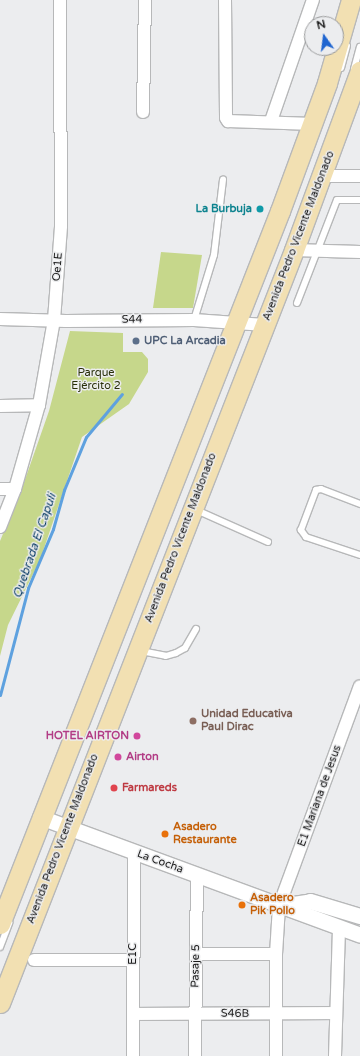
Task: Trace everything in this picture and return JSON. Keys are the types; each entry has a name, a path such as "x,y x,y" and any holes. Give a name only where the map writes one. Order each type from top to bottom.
{"main road":[{"name":"Avenida Pedro Vicente Maldonado","path":"0,1003 55,822 243,323 354,4"},
{"name":"Avenida Pedro Vicente Maldonado","path":"4,916 55,822 137,650 193,508 261,325 294,250 360,72"}],"street":[{"name":"Oe1E","path":"0,527 15,489 39,405 54,320 62,226 60,0"},
{"path":"143,112 145,0"},
{"path":"225,0 227,120 313,124"},
{"path":"272,121 313,0"},
{"path":"321,176 360,176"},
{"path":"294,250 360,252"},
{"name":"S44","path":"0,319 194,320 261,325"},
{"path":"0,406 39,405"},
{"path":"0,489 15,489"},
{"name":"E1 Mariana de Jesus","path":"276,1056 276,954 280,906 360,686"},
{"name":"La Cocha","path":"55,822 360,936"},
{"name":"E1C","path":"133,1056 134,852"},
{"name":"Pasaje 5","path":"194,1056 197,875"},
{"name":"La Cocha","path":"280,906 310,901 360,916"},
{"path":"335,1056 339,928"},
{"path":"196,954 276,954"},
{"path":"34,960 133,960"},
{"name":"S46B","path":"133,1014 336,1013"}],"lane":[{"path":"354,4 359,0"},
{"path":"337,78 350,36"},
{"path":"174,537 261,325 323,159 360,47"},
{"path":"265,271 302,174"},
{"path":"194,320 214,255 223,180"},
{"path":"297,303 337,200 360,200"},
{"path":"360,504 321,489 316,490 301,530 306,537 360,555"},
{"path":"193,508 268,542"},
{"path":"137,650 166,656 176,653 185,648 196,629"},
{"path":"0,947 4,916"}],"green space":[{"path":"161,252 202,255 193,308 153,308"},
{"name":"Parque Ejército 2","path":"70,331 123,333 123,352 142,352 148,359 148,372 129,404 82,437 40,560 8,625 0,656 0,541 21,491 49,411"}],"waterway":[{"name":"Quebrada El Capuli","path":"0,695 28,588 53,529 64,490 86,437 122,394"}],"place":[{"name":"La Burbuja","path":"260,209"},
{"name":"UPC La Arcadia","path":"136,341"},
{"name":"Unidad Educativa Paul Dirac","path":"193,721"},
{"name":"HOTEL AIRTON","path":"137,736"},
{"name":"Airton","path":"118,757"},
{"name":"Farmareds","path":"114,788"},
{"name":"Asadero Restaurante","path":"165,834"},
{"name":"Asadero Pik Pollo","path":"242,905"}]}
